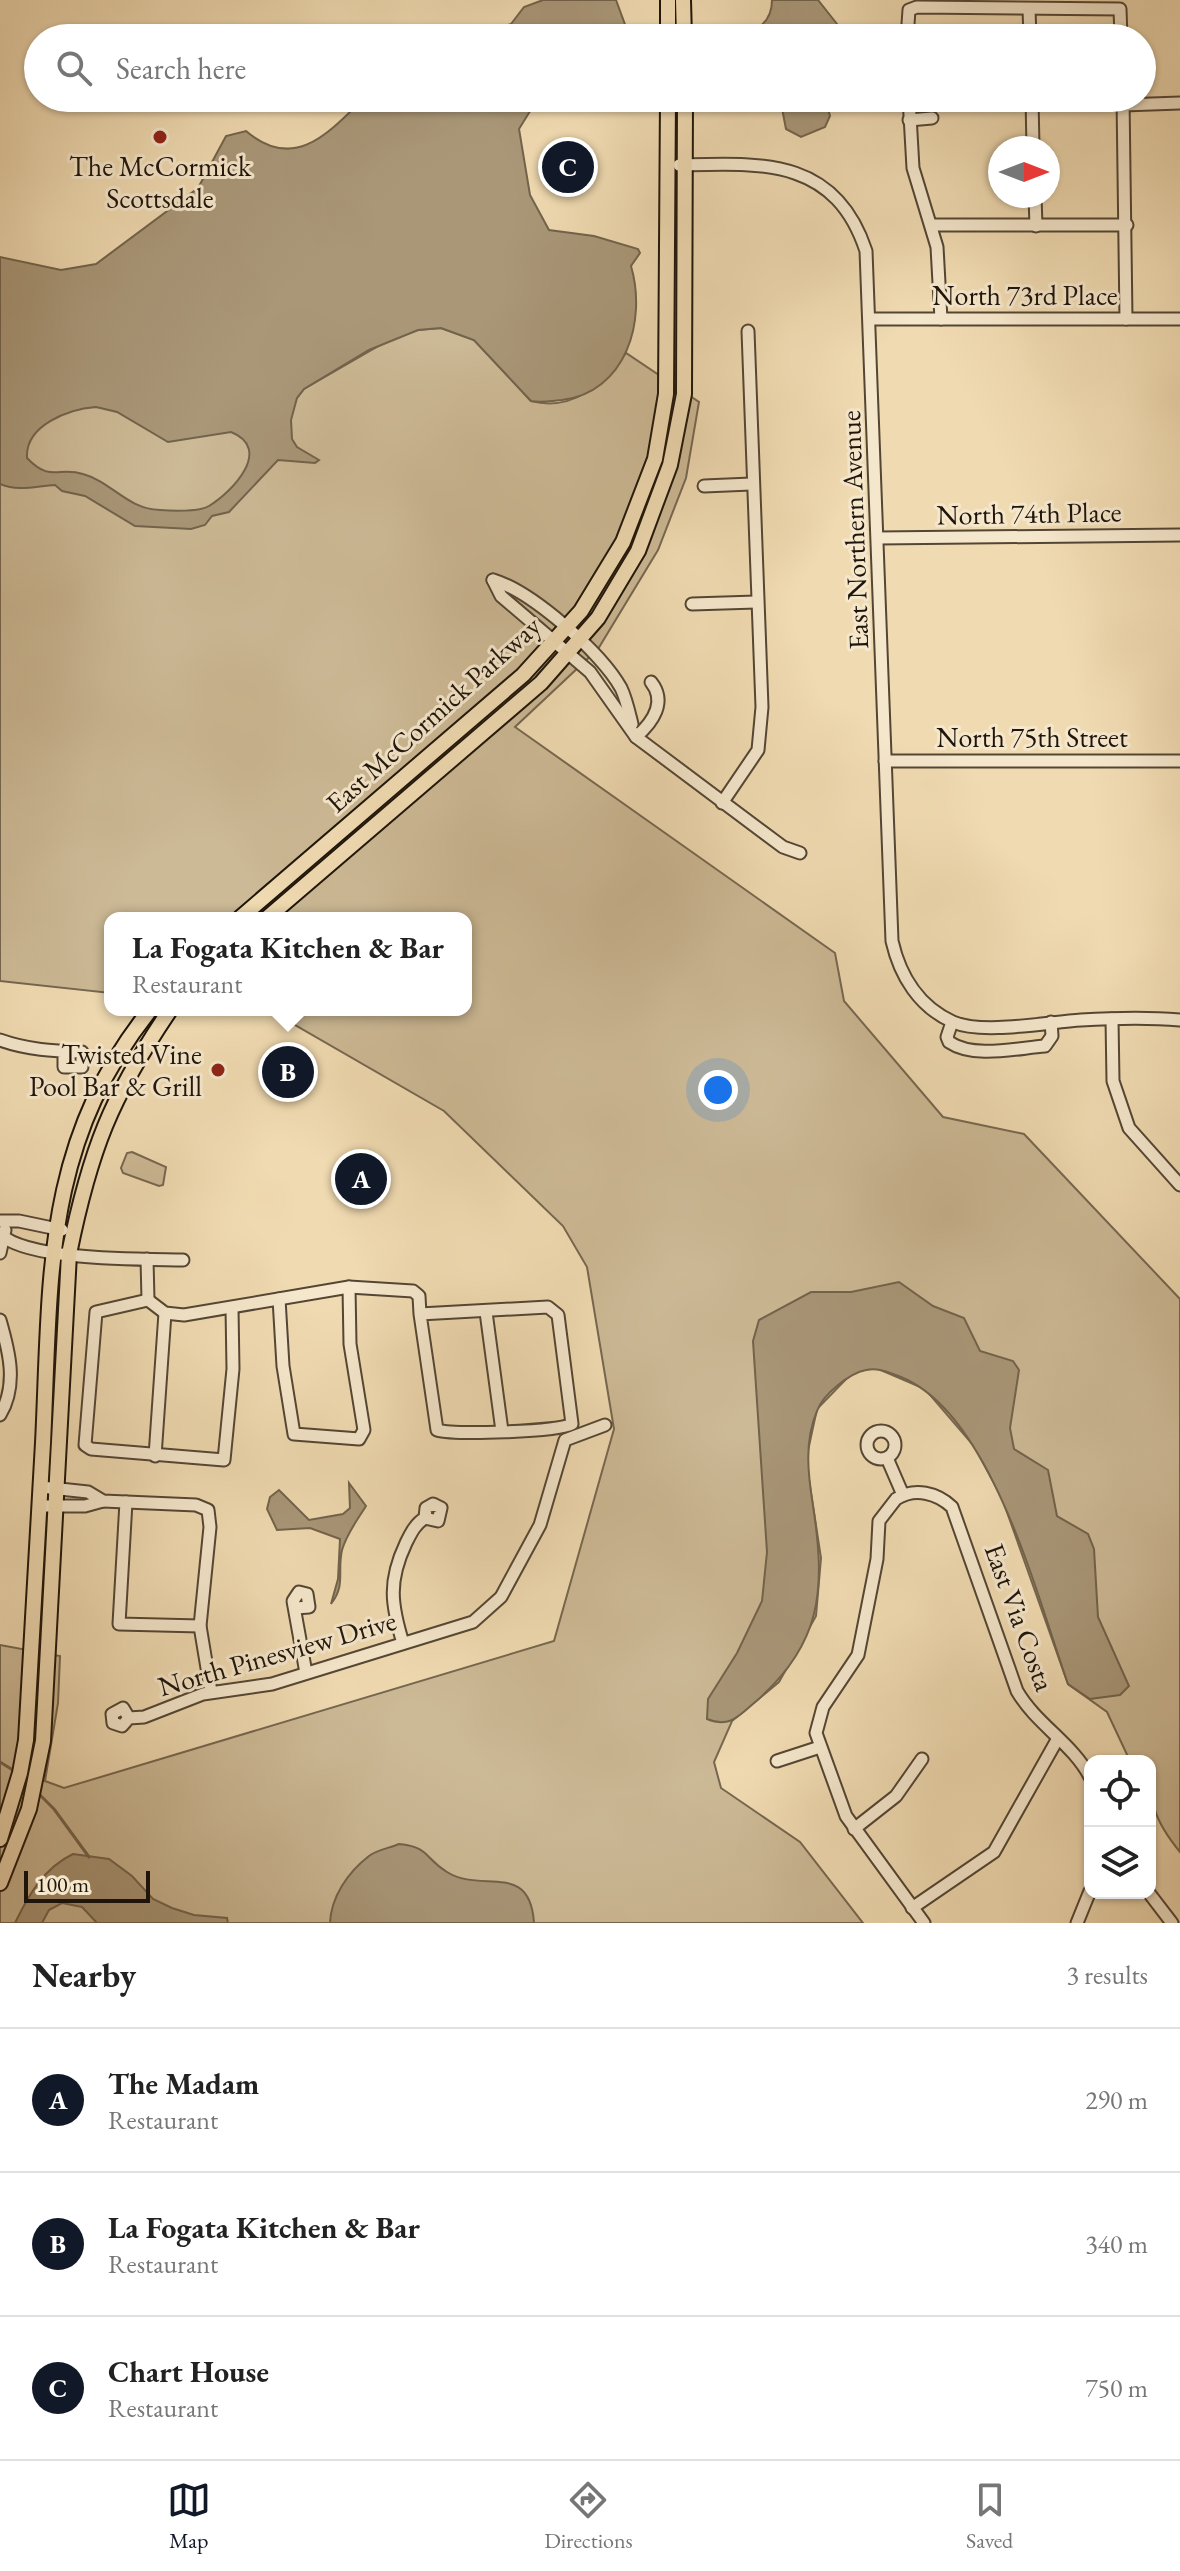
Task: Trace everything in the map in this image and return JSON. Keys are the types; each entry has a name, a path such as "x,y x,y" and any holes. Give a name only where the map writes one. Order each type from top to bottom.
{"main road":[{"path":"668,0 668,24"},
{"path":"683,0 684,24"},
{"name":"East McCormick Parkway","path":"247,912 523,675 561,635 602,581 623,542 655,459 666,394 668,112"},
{"name":"East McCormick Parkway","path":"274,912 541,683 574,647 617,589 638,551 670,465 684,394 685,112"},
{"path":"655,459 670,465"},
{"path":"0,1839 26,1740 51,1250 79,1135 122,1045 145,1016"},
{"path":"0,1883 29,1809 39,1763 57,1506 69,1254 73,1232 97,1140 115,1096 165,1016"}],"street":[{"path":"1029,9 1030,24"},
{"path":"908,24 909,10 1120,9 1121,24"},
{"path":"1156,103 1180,103"},
{"path":"909,112 913,168 932,225 940,267 941,319"},
{"path":"1032,112 1033,136"},
{"path":"1123,112 1126,319"},
{"path":"909,120 932,118"},
{"name":"East Northern Avenue","path":"669,165 784,167 825,189 848,211 862,239 871,319 892,941 896,960 910,988 952,1022"},
{"path":"1035,208 1036,226"},
{"path":"932,225 1127,225"},
{"name":"North 73rd Place","path":"871,319 1180,319"},
{"path":"722,803 758,750 762,707 751,484 748,331"},
{"path":"704,486 751,484"},
{"name":"North 74th Place","path":"878,538 1050,539 1180,535"},
{"path":"561,635 501,596 493,580 511,585 574,647 636,737 783,847 800,853"},
{"path":"692,604 756,602"},
{"path":"636,737 652,723 658,707 658,691 651,682"},
{"name":"North 75th Street","path":"885,761 1180,761"},
{"path":"1051,1022 1051,1039 1045,1046 989,1051 966,1049 949,1042 947,1037 952,1022 977,1026 1051,1022 1112,1019 1180,1020"},
{"path":"1112,1019 1113,1081 1129,1128 1180,1185"},
{"path":"0,1040 30,1051 64,1052"},
{"path":"0,1253 4,1221 73,1232"},
{"path":"2,1236 69,1254 183,1260"},
{"path":"147,1259 148,1300"},
{"path":"148,1300 165,1313 184,1315 349,1287 413,1291 419,1296 420,1314 437,1430 502,1431 558,1428 572,1424 558,1315 553,1308 420,1314"},
{"path":"279,1299 283,1366 295,1436 363,1437 350,1344 349,1287"},
{"path":"148,1300 96,1312 85,1445 155,1456 224,1460 233,1369 232,1308"},
{"path":"486,1312 502,1431"},
{"path":"155,1456 165,1313"},
{"path":"0,1320 11,1359 7,1403 0,1415"},
{"name":"North Pinesview Drive","path":"129,1718 144,1717 211,1692 272,1684 473,1622 501,1597 540,1525 565,1440 605,1425"},
{"path":"887,1458 903,1495 890,1504 879,1521 877,1559 862,1642 853,1667 818,1716 816,1733 840,1804 854,1829 924,1923"},
{"path":"41,1487 88,1492 103,1501"},
{"name":"East Via Costa","path":"903,1495 935,1495 952,1507 1017,1691 1034,1717 1084,1770"},
{"path":"40,1506 103,1501 196,1505 208,1510 210,1527 200,1626 211,1692"},
{"path":"126,1502 119,1624 200,1626"},
{"path":"403,1643 391,1606 391,1583 413,1529 425,1518"},
{"path":"296,1608 295,1627 306,1673"},
{"path":"912,1908 994,1852 1057,1740"},
{"path":"777,1761 820,1747"},
{"path":"854,1829 896,1796 922,1759"},
{"path":"1077,1923 1087,1899"},
{"path":"1154,1899 1172,1923"}],"shaded area":[{"path":"543,0 616,0 625,24 511,24 524,7"},
{"path":"772,0 818,0 837,24 763,24"},
{"path":"349,112 530,112 519,129 530,195 549,230 594,236 638,249 640,253 631,266 636,309 633,330 616,369 602,383 584,394 562,400 531,401 474,340 441,328 418,330 369,350 304,389 297,398 291,420 292,439 297,447 319,460 315,463 278,460 229,512 212,516 205,525 191,529 135,526 85,496 62,491 55,485 21,488 0,484 0,257 61,270 96,264 198,188 226,136 246,131 263,143 295,148 324,135","holes":["85,408 117,412 168,442 231,432 243,440 249,449 249,459 237,481 209,506 192,510 165,510 138,505 83,474 42,470 27,458 28,446 41,428 62,415"]},
{"path":"783,112 829,112 825,127 801,137 786,129"},
{"path":"441,328 474,340 531,401 546,403 574,399 586,393 608,375 626,353 699,402 686,478 658,550 598,649 515,727 835,953 844,1001 943,1117 1024,1134 1180,1299 1180,1852 1156,1812 1156,1755 1127,1755 1107,1712 1068,1684 1002,1498 974,1446 925,1389 876,1368 853,1372 817,1409 806,1460 821,1558 816,1616 779,1682 732,1721 714,1762 721,1788 800,1842 863,1923 0,1923 0,1645 60,1656 58,1703 45,1781 64,1788 554,1641 614,1429 587,1267 563,1226 444,1111 279,1016 472,1016 472,912 104,912 104,992 0,981 0,394 297,398 304,389 389,340 418,330"},
{"path":"132,1152 166,1167 163,1185 123,1173 121,1168 127,1153"},
{"path":"899,1282 933,1306 964,1318 980,1351 1013,1361 1019,1370 1010,1428 1014,1449 1048,1470 1057,1516 1088,1534 1094,1549 1098,1617 1129,1686 1120,1695 1090,1699 1068,1684 1026,1558 986,1467 961,1428 933,1397 901,1377 871,1369 852,1375 831,1391 820,1404 810,1434 809,1470 819,1564 814,1614 806,1637 794,1660 777,1681 743,1713 727,1722 707,1719 708,1699 737,1653 762,1601 767,1552 753,1341 759,1320 811,1292 851,1292"},
{"path":"349,1483 366,1506 344,1544 340,1584 331,1604 338,1579 340,1539 310,1528 277,1530 267,1509 270,1497 279,1490 309,1520 343,1514 350,1508"},
{"path":"399,1844 422,1850 440,1867 460,1878 514,1885 524,1892 531,1904 534,1923 330,1923 337,1895 354,1870 372,1854"},
{"path":"73,1854 109,1859 132,1876 153,1899 194,1915 227,1918 228,1923 97,1923 82,1907 62,1903 49,1910 42,1923 15,1923 38,1883"}],"waterway":[{"path":"0,1762 16,1772"},
{"path":"36,1791 54,1809 89,1857"}],"place":[{"name":"The McCormick Scottsdale","path":"160,137"},
{"name":"Chart House","path":"568,167"},
{"name":"Twisted Vine Pool Bar & Grill","path":"218,1070"},
{"name":"La Fogata Kitchen & Bar","path":"288,1072"},
{"name":"The Madam","path":"361,1179"}]}
